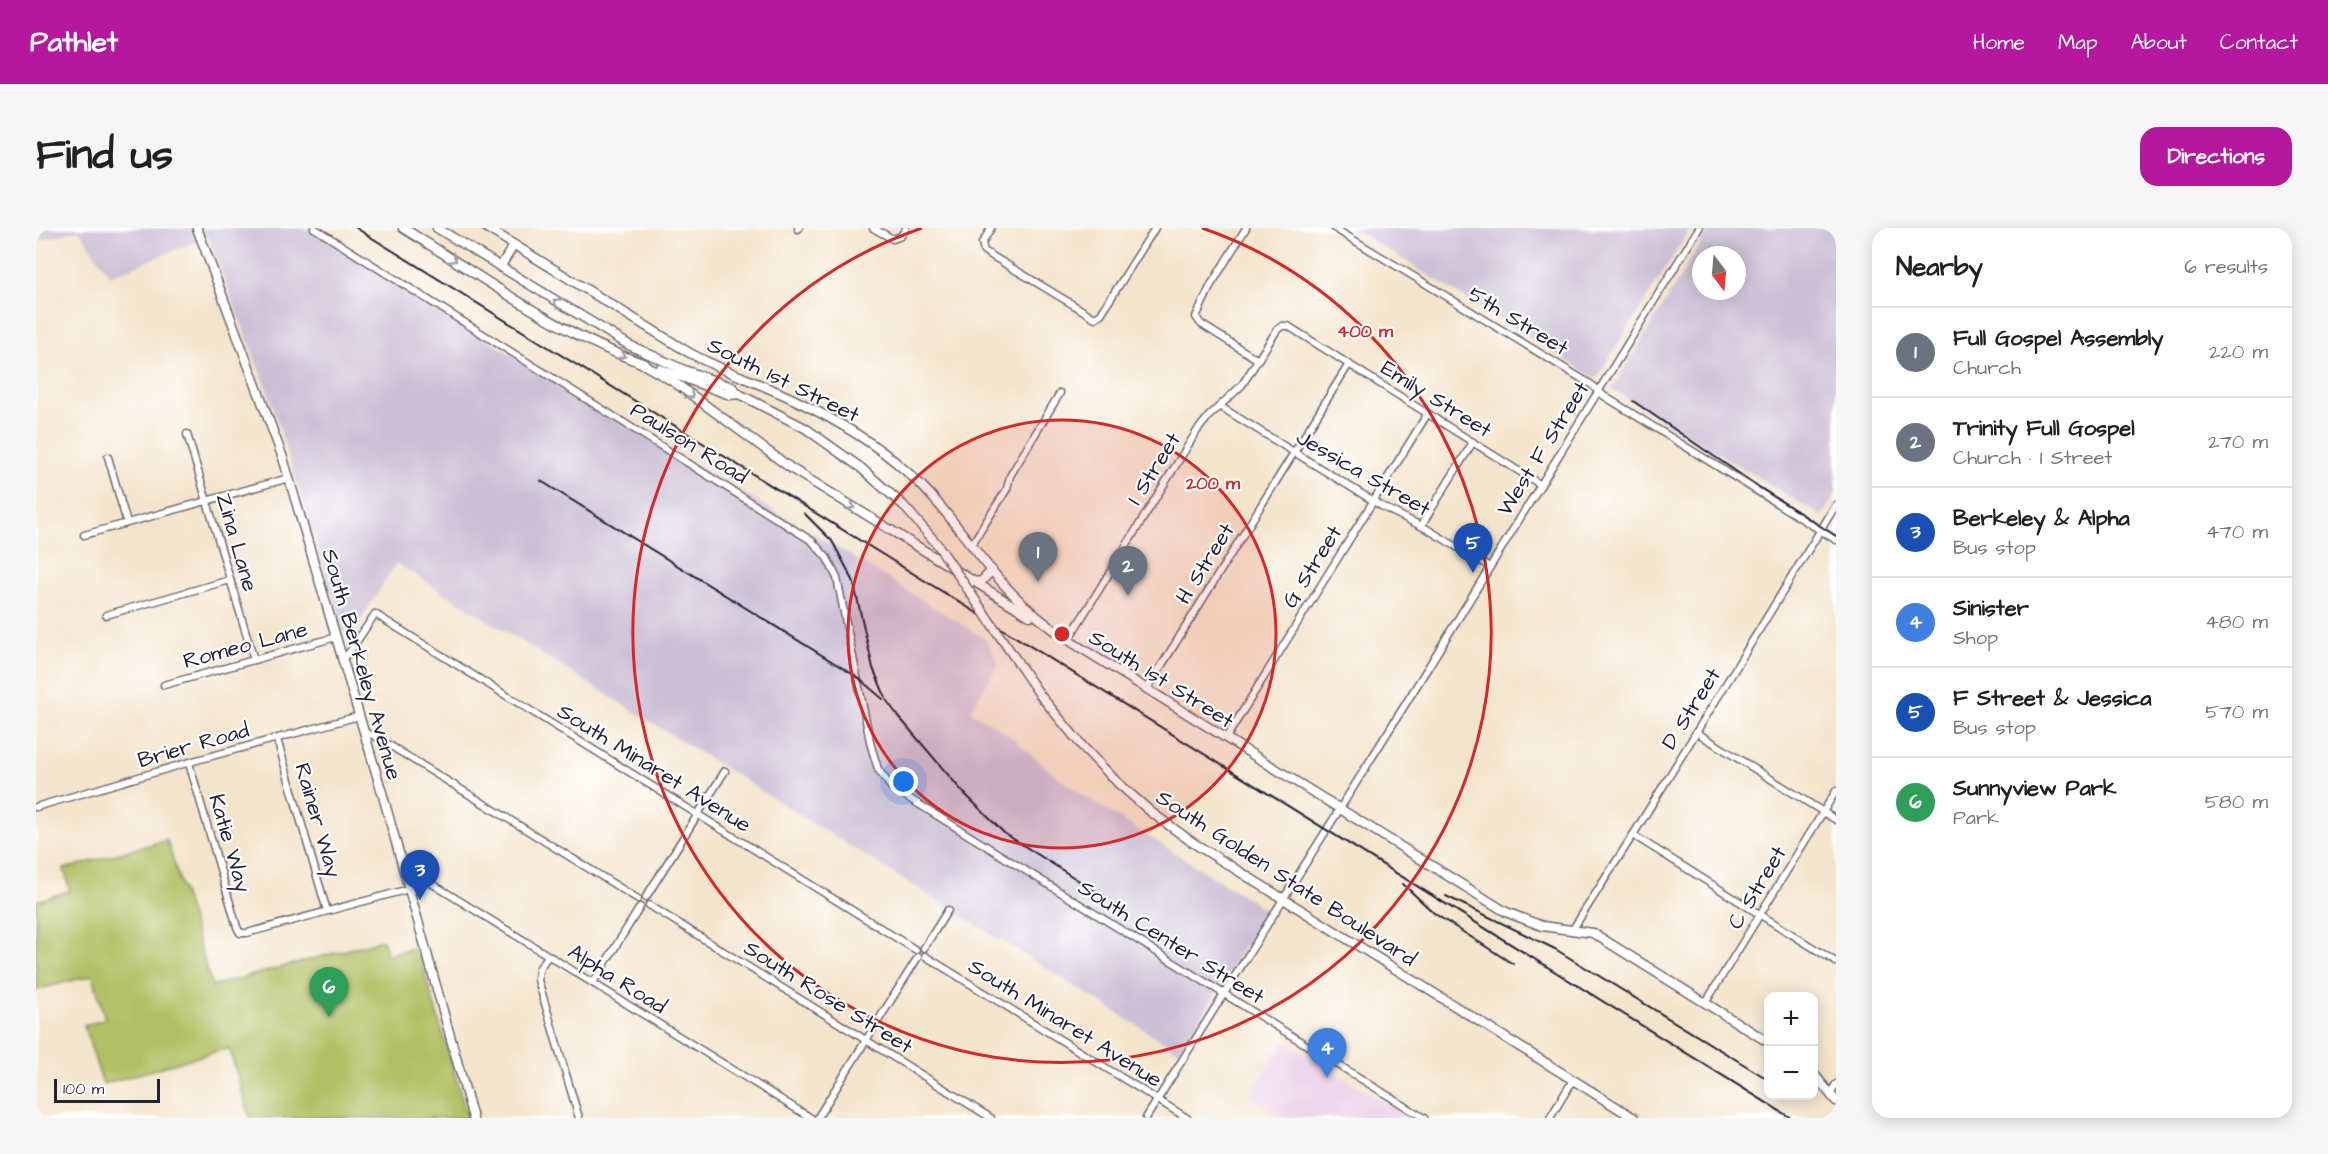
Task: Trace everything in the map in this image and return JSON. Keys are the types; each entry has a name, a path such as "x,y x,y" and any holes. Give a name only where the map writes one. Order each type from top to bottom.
{"street":[{"name":"South Berkeley Avenue","path":"197,228 265,407 289,478 360,716 473,1118"},
{"name":"Paulson Road","path":"314,228 781,519 816,545 830,562 838,584 875,762 886,782 902,795"},
{"path":"403,228 556,322 598,345 730,395 739,394"},
{"path":"437,228 629,345 673,365 732,387 739,394"},
{"name":"South 1st Street","path":"487,228 703,360 795,400 868,442 898,464 928,491 1015,597 1048,627 1068,640 1511,915 1542,926 1588,931 1598,935 1764,1039"},
{"path":"873,228 888,237 897,238 906,228"},
{"path":"991,228 982,246 984,251 1097,318 1155,228"},
{"path":"1246,228 1211,285 1197,313 1197,319 1258,360"},
{"name":"5th Street","path":"1334,228 1836,540"},
{"name":"West F Street","path":"1146,1118 1699,228"},
{"path":"500,267 514,245"},
{"name":"I Street","path":"1068,640 1197,431 1209,416 1242,385 1277,330 1282,326"},
{"name":"Emily Street","path":"1282,326 1288,326 1541,484"},
{"path":"641,363 674,382 792,469 1048,627"},
{"name":"H Street","path":"1147,689 1349,364"},
{"path":"972,544 1007,489 1010,477 1060,393"},
{"name":"South Golden State Boulevard","path":"739,394 805,428 861,468 903,505 937,544 1040,695 1083,747 1118,783 1180,834 1282,900 1634,1118"},
{"name":"Jessica Street","path":"1221,406 1373,501 1421,526 1490,567"},
{"name":"G Street","path":"1226,738 1428,413"},
{"name":"Zina Lane","path":"187,434 254,660"},
{"path":"1421,526 1473,442"},
{"path":"108,457 128,523"},
{"path":"84,534 289,478"},
{"name":"D Street","path":"1573,929 1836,505"},
{"path":"973,582 982,581 992,570"},
{"path":"106,615 230,580"},
{"name":"South Minaret Avenue","path":"342,658 349,653 375,614 917,954"},
{"name":"Romeo Lane","path":"164,685 336,637"},
{"name":"Brier Road","path":"36,807 360,716"},
{"path":"1696,732 1836,820"},
{"path":"364,733 373,735 639,899 646,897 725,771"},
{"name":"Rainer Way","path":"277,739 327,911"},
{"name":"Katie Way","path":"189,763 240,933 327,911"},
{"name":"C Street","path":"1706,1002 1836,791"},
{"name":"South Center Street","path":"902,795 1424,1118"},
{"path":"1633,835 1836,962"},
{"name":"Alpha Road","path":"405,875 418,875 815,1118"},
{"path":"327,911 409,889"},
{"path":"640,907 644,908 649,905 646,897"},
{"path":"593,983 640,907 639,899"},
{"name":"South Rose Street","path":"649,905 991,1118"},
{"path":"815,1118 866,1040 917,954 924,948 948,910"},
{"path":"917,954 926,956 924,948"},
{"path":"548,956 539,969 538,980 579,1118"},
{"name":"South Minaret Avenue","path":"926,956 1187,1118"},
{"path":"1818,1079 1833,1098"},
{"path":"1550,1118 1573,1080"},
{"path":"1833,1098 1836,1084"}],"shaded area":[{"path":"36,228 308,228 612,417 848,554 985,639 999,663 970,711 1009,735 1081,794 1266,910 1180,1052 396,563 351,636 345,634 270,398 208,237 110,276 79,230 36,242"},
{"path":"1352,228 1691,228 1596,379"},
{"path":"1710,228 1836,228 1836,492 1822,516 1612,389 1692,258 1692,300 1746,300 1746,246 1699,246"},
{"path":"1284,1041 1409,1118 1283,1118 1249,1097"}],"green space":[{"path":"167,840 212,986 383,940 388,955 417,947 468,1118 250,1118 229,1048 103,1084 84,1026 105,1019 93,975 36,990 36,901 70,891 64,869"}],"railway":[{"path":"356,228 1791,1118"},
{"path":"1633,401 1759,487 1836,536"},
{"path":"541,481 857,677 883,699"},
{"path":"804,513 832,541 853,580 873,668 887,701 899,717 961,790 1004,833 1106,898"},
{"path":"1403,884 1435,914 1513,964"},
{"path":"1446,896 1555,949 1764,1077"}],"place":[{"name":"F Street & Jessica","path":"1473,573"},
{"name":"Full Gospel Assembly","path":"1038,582"},
{"name":"Trinity Full Gospel","path":"1128,596"},
{"name":"Berkeley & Alpha","path":"420,900"},
{"name":"Sunnyview Park","path":"329,1017"},
{"name":"Sinister","path":"1327,1078"}]}
